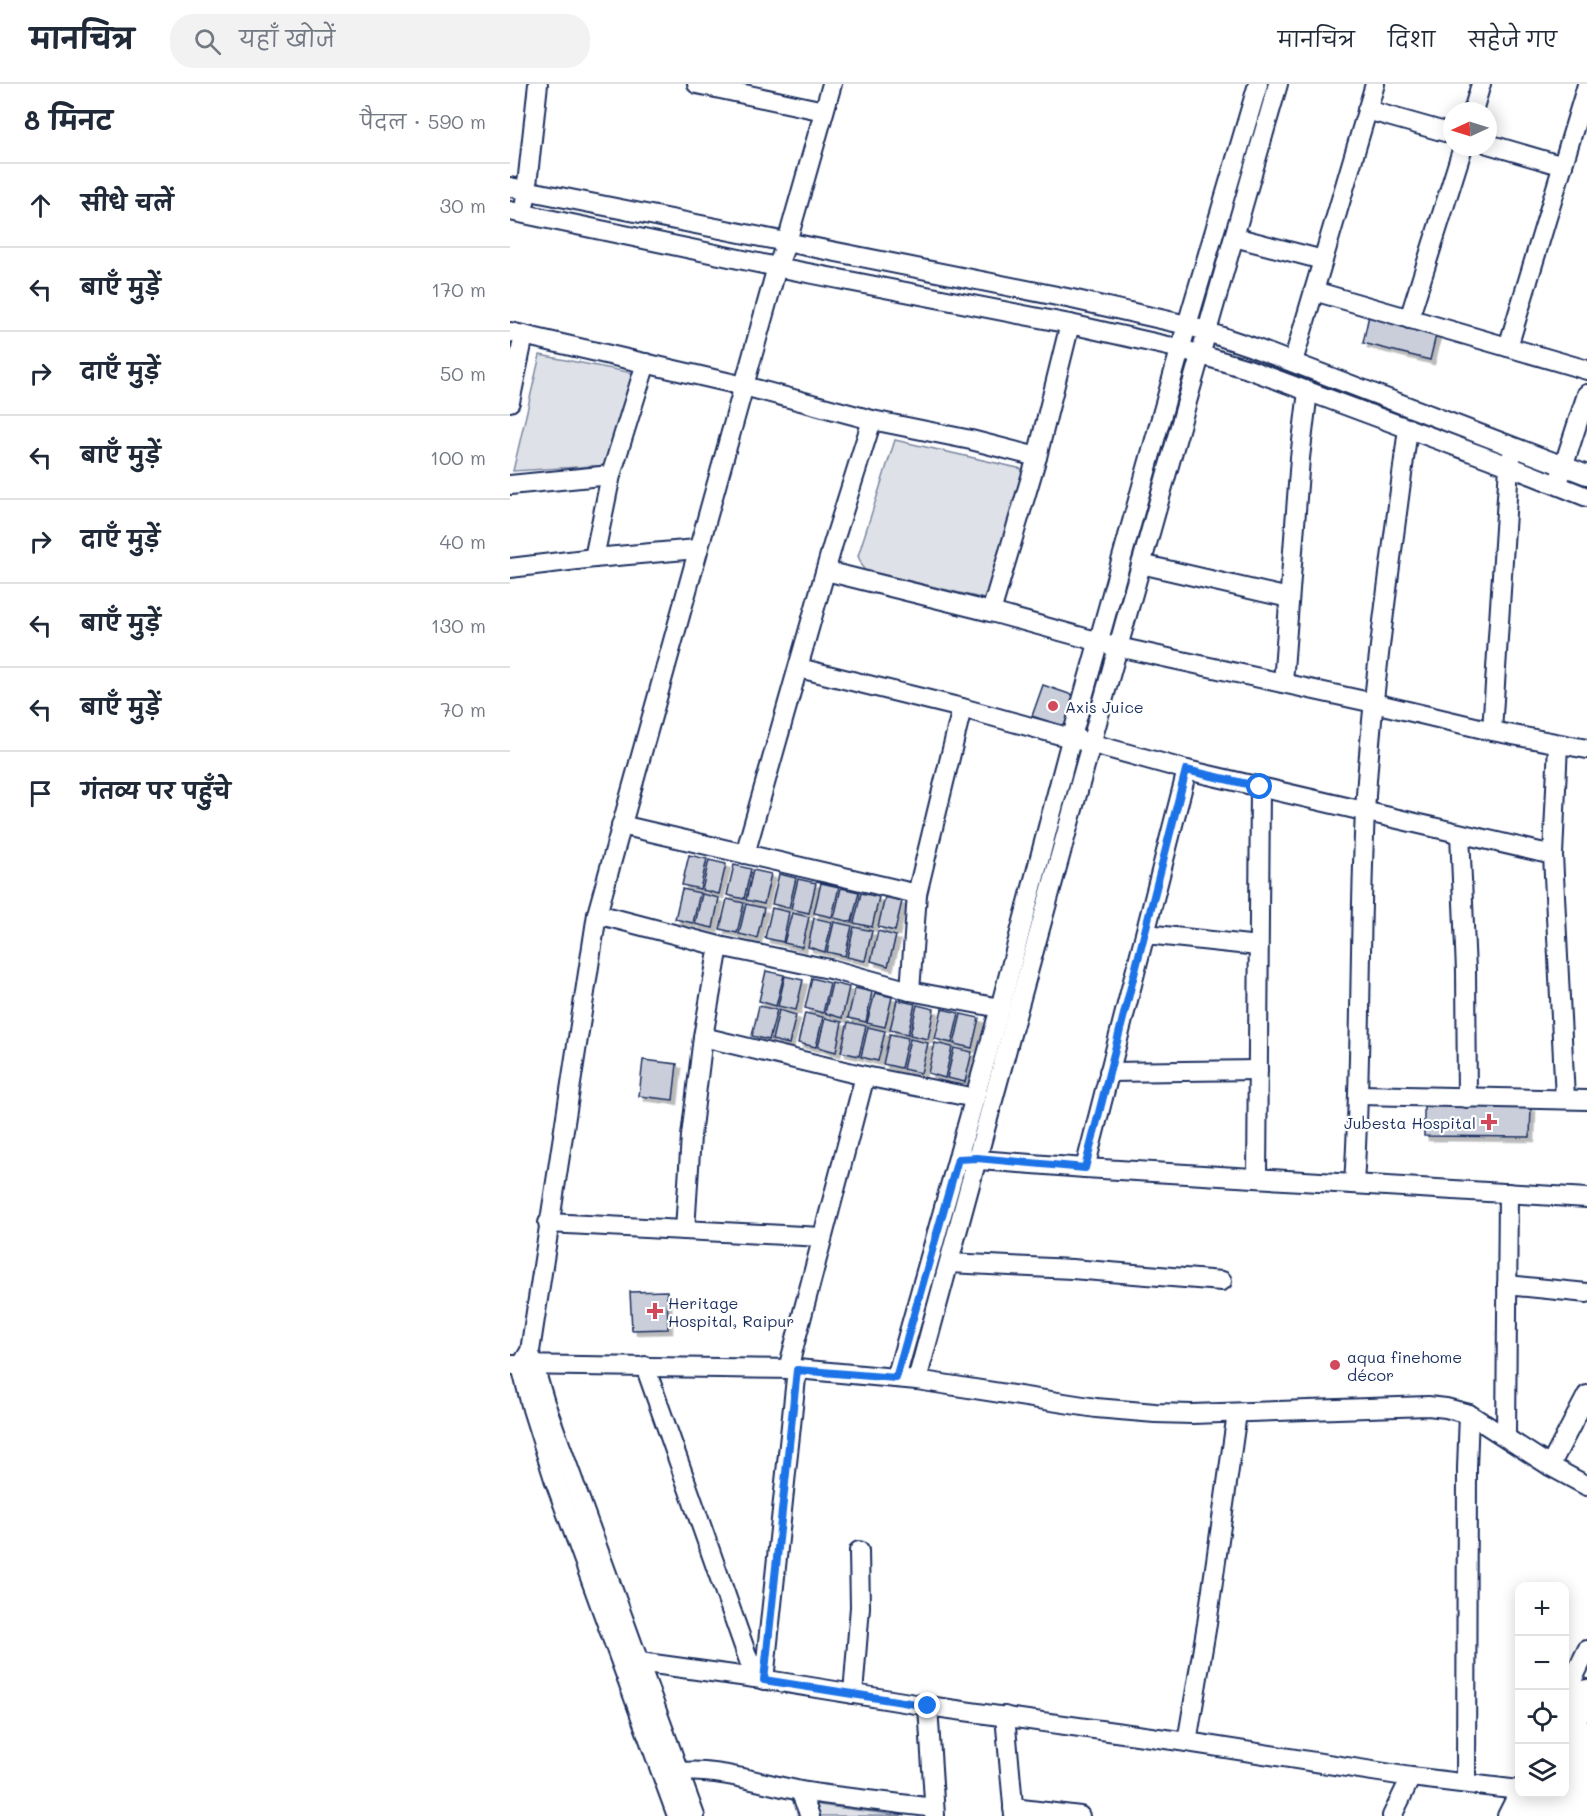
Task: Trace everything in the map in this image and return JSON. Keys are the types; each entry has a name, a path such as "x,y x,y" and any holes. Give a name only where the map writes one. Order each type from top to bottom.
{"highway":[{"path":"1569,1772 1587,1738"},
{"path":"1571,1816 1587,1785"},
{"path":"1547,1816 1556,1798"}],"street":[{"path":"538,84 518,189 517,212 777,267 1070,324 1200,354 1308,391 1587,497"},
{"path":"697,84 824,111"},
{"path":"694,1816 671,1775 631,1664 554,1479 531,1409 524,1362 597,914 697,549 832,84"},
{"path":"896,1378 1187,325 1258,84"},
{"path":"917,1380 1090,745 1206,330 1278,84"},
{"path":"1293,362 1375,84"},
{"path":"1476,102 1481,84"},
{"path":"1508,347 1587,85"},
{"path":"1367,110 1443,131"},
{"path":"1497,147 1563,166"},
{"path":"1409,319 1460,156"},
{"path":"518,189 1072,299 1206,330 1587,475"},
{"path":"1234,237 1323,260"},
{"path":"1314,291 1587,369"},
{"path":"991,612 1037,457 1070,324"},
{"path":"510,402 517,334 744,386 872,420 971,440 1037,457"},
{"path":"594,558 611,475 646,363"},
{"path":"1283,683 1308,391"},
{"path":"1558,485 1587,394"},
{"path":"745,854 872,420"},
{"path":"1354,1184 1360,1095 1365,812 1374,703 1407,428"},
{"path":"1492,731 1509,466 1514,447"},
{"path":"510,485 611,475"},
{"path":"510,568 697,549"},
{"path":"1141,564 1289,598"},
{"path":"826,571 991,612 1118,647 1492,731 1587,749"},
{"path":"799,668 962,708 1186,770 1552,855"},
{"path":"910,991 917,894 962,708"},
{"path":"1558,744 1552,855 1565,1099"},
{"path":"1085,1168 1186,770"},
{"path":"1257,1178 1260,787"},
{"path":"621,825 917,894"},
{"path":"1460,834 1466,970 1467,1098"},
{"path":"597,914 719,946 834,970 910,991 1000,1008"},
{"path":"1146,934 1258,946"},
{"path":"685,1230 691,1136 703,1037 719,946"},
{"path":"703,1037 865,1076 975,1098"},
{"path":"1109,1072 1258,1070"},
{"path":"760,1679 792,1369 822,1237 865,1076"},
{"path":"1360,1095 1587,1100"},
{"path":"958,1159 977,1158 1085,1168 1587,1198"},
{"path":"1506,1436 1508,1193"},
{"path":"548,1223 822,1237"},
{"path":"948,1263 1071,1269 1222,1281"},
{"path":"1508,1285 1587,1293"},
{"path":"524,1362 792,1369 917,1380 1108,1409 1164,1413 1237,1413 1428,1406 1446,1408 1469,1414 1550,1466 1587,1486"},
{"path":"645,1366 760,1679"},
{"path":"1550,1466 1587,1395"},
{"path":"1187,1742 1208,1624 1237,1413"},
{"path":"1466,1782 1469,1414"},
{"path":"853,1694 860,1607 859,1551"},
{"path":"1567,1690 1587,1650"},
{"path":"631,1664 760,1679 1411,1777 1520,1790 1507,1816"},
{"path":"1569,1728 1587,1692"},
{"path":"671,1775 695,1772 743,1778 800,1791 935,1812 928,1706"},
{"path":"1005,1716 1014,1812 1080,1816"},
{"path":"671,1775 677,1816"},
{"path":"1392,1816 1411,1777"},
{"path":"800,1791 810,1816"},
{"path":"1526,1816 1535,1798"}],"shaded area":[{"path":"540,355 638,374 611,465 513,471"},
{"path":"895,440 1031,471 993,601 864,570 858,556"},
{"path":"812,1804 902,1816 816,1816"}],"building":[{"path":"1369,315 1437,331 1430,360 1363,343"},
{"name":"Axis Juice","path":"1043,685 1075,696 1064,727 1032,716"},
{"path":"689,855 707,859 700,889 682,885"},
{"path":"709,860 726,864 719,894 702,890"},
{"path":"734,865 751,869 744,899 727,895"},
{"path":"753,870 771,874 764,904 746,900"},
{"path":"779,874 796,878 789,908 772,904"},
{"path":"798,879 816,883 809,913 791,909"},
{"path":"821,883 839,887 832,917 814,913"},
{"path":"841,888 859,892 852,922 834,918"},
{"path":"682,889 700,893 693,923 675,919"},
{"path":"861,893 879,897 872,927 854,923"},
{"path":"702,894 719,898 713,928 695,924"},
{"path":"885,897 902,901 895,931 878,927"},
{"path":"727,899 744,903 737,933 720,929"},
{"path":"746,904 764,908 757,938 739,934"},
{"path":"772,908 789,912 783,942 765,938"},
{"path":"792,913 809,917 802,947 784,943"},
{"path":"814,918 832,922 825,952 808,947"},
{"path":"834,922 852,926 845,956 827,952"},
{"path":"854,927 872,931 865,961 847,957"},
{"path":"878,931 896,936 888,966 871,961"},
{"path":"766,971 784,975 776,1006 759,1001"},
{"path":"785,976 803,980 796,1010 778,1006"},
{"path":"812,978 830,983 823,1013 805,1008"},
{"path":"832,983 849,987 842,1018 825,1013"},
{"path":"855,988 872,992 866,1022 848,1018"},
{"path":"875,993 892,997 885,1027 867,1023"},
{"path":"897,1000 915,1004 908,1034 890,1030"},
{"path":"917,1005 934,1009 928,1039 910,1035"},
{"path":"759,1006 777,1010 769,1040 752,1036"},
{"path":"942,1009 959,1013 952,1043 935,1039"},
{"path":"779,1010 796,1015 789,1044 772,1040"},
{"path":"805,1013 823,1017 816,1047 798,1043"},
{"path":"961,1014 979,1018 972,1048 954,1044"},
{"path":"825,1018 842,1022 836,1052 818,1047"},
{"path":"848,1022 866,1026 859,1056 841,1052"},
{"path":"868,1027 885,1031 878,1061 861,1057"},
{"path":"890,1034 908,1038 901,1068 883,1064"},
{"path":"910,1039 928,1043 921,1073 903,1069"},
{"path":"935,1043 952,1047 945,1078 928,1073"},
{"path":"954,1048 972,1052 965,1082 947,1078"},
{"path":"643,1060 677,1064 673,1100 639,1096"},
{"path":"1424,1105 1531,1107 1530,1137 1424,1136"},
{"path":"667,1291 668,1329 632,1330 630,1292"}],"place":[{"name":"Axis Juice","path":"1053,706"},
{"name":"Jubesta Hospital","path":"1489,1122"},
{"name":"Heritage Hospital, Raipur","path":"655,1311"},
{"name":"aqua finehome décor","path":"1335,1365"}],"route":[{"path":"928,1706 764,1680 797,1370 896,1378 958,1159 977,1158 1085,1168 1186,770 1260,787"}]}
